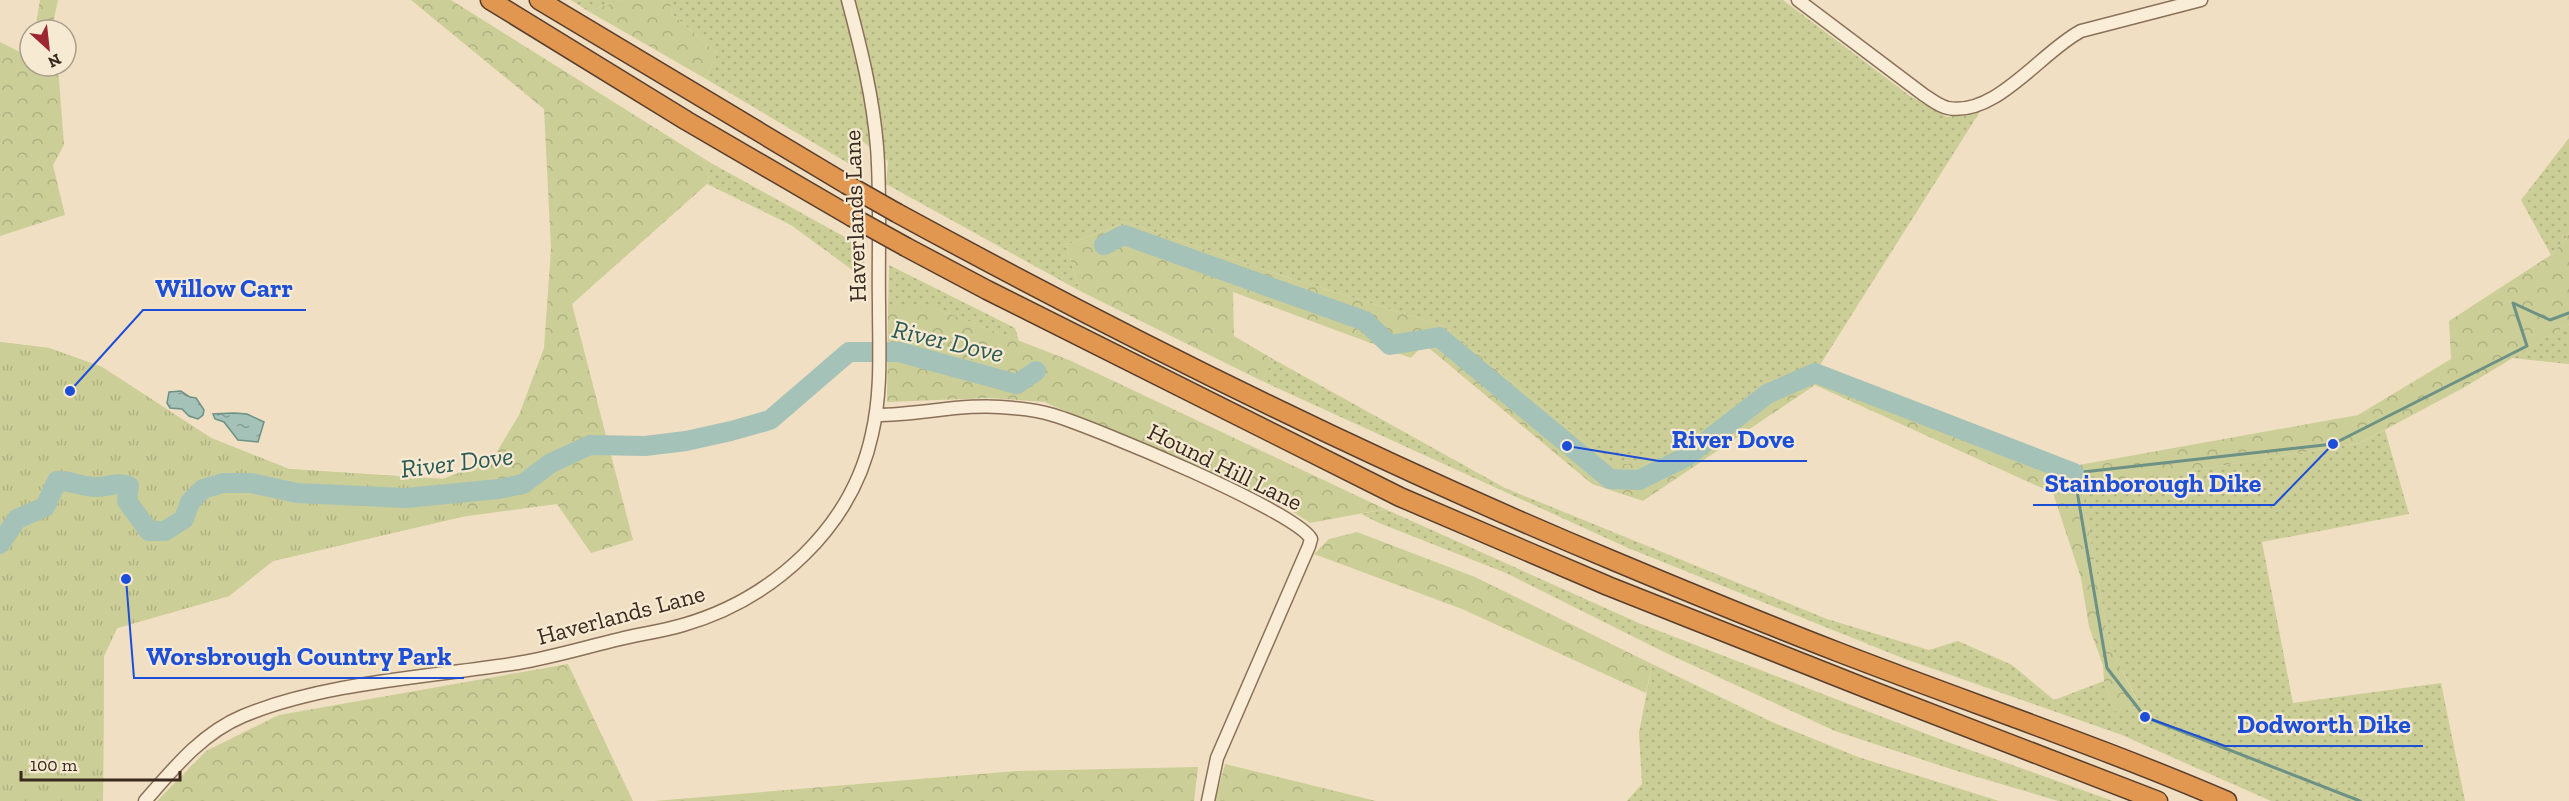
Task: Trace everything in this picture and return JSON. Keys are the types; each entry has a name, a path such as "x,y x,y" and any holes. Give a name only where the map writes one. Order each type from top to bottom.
{"highway":[{"path":"490,0 687,121 906,247 1400,497 1619,590 2158,801"},
{"path":"538,0 897,213 1004,272 1249,396 1610,559 1837,652 2137,762 2227,801"}],"street":[{"name":"Haverlands Lane","path":"145,801 198,744 241,717 317,695 572,652 684,624 758,592 794,565 837,514 857,478 872,438 876,415 880,364 877,149 865,64 848,0"},
{"path":"1798,0 1924,95 1938,104 1961,109 1976,105 2006,89 2062,42 2081,31 2201,0"},
{"name":"Hound Hill Lane","path":"876,415 988,406 1051,415 1098,431 1160,458 1277,512 1304,530 1311,539 1309,546 1214,769 1208,801"}],"green space":[{"path":"40,0 58,0 54,18 37,18"},
{"path":"411,0 451,0 711,163 707,184 572,304 633,540 591,553 557,504 461,517 273,561 229,596 117,628 104,656 103,801 0,342 49,348 102,367 211,438 289,469 443,479 492,460 519,415 544,348 551,249 544,109"},
{"path":"571,0 623,0 588,11"},
{"path":"623,0 670,0 672,14 717,53 706,79 588,11"},
{"path":"670,0 1783,0 1910,96 1947,117 1981,110 1820,365 1764,383 1678,452 1645,464 1611,464 1444,326 1277,274 1126,222 1066,245 1080,291 886,184 888,161 862,141 863,172 706,79 717,53 672,14"},
{"path":"0,42 18,51 18,78 59,78 64,145 53,165 65,215 0,236"},
{"path":"2569,138 2569,234 2551,255 2521,200"},
{"path":"711,163 863,247 866,280 791,225 707,184"},
{"path":"1126,222 1277,274 1444,326 1611,464 1645,464 1678,452 1764,383 1820,365 2079,465 2358,415 2451,359 2449,321 2551,255 2569,234 2569,324 2463,388 2360,443 2081,489 2110,645 2138,703 2114,712 2104,681 2103,665 2089,627 2081,578 2053,493 1815,385 1643,501 1592,484 1424,344 1411,358 1233,292 1234,336 1273,359 1262,381 1080,291 1066,245"},
{"path":"889,265 1015,328 1019,341 935,308 888,308"},
{"path":"888,308 935,308 1069,360 1385,509 1310,523 1278,502 1044,402 989,398 887,402"},
{"path":"2569,324 2569,364 2512,358"},
{"path":"0,342 49,348 102,367 211,438 289,469 443,479 492,460 461,517 273,561 229,596 117,628 104,656 103,801 0,801"},
{"path":"1273,359 1505,488 1827,619 1929,650 1958,641 2012,665 2054,700 2104,681 2114,711 2138,702 2110,645 2081,489 2360,443 2385,430 2409,514 2262,542 2293,703 2441,683 2465,801 2271,801 2122,735 1905,659 1628,548 1262,381"},
{"path":"1385,509 1641,624 1945,741 2113,801 2058,801 1835,731 1664,652 1506,573 1361,514"},
{"path":"1357,532 1475,577 1652,664 1646,693 1462,609 1314,554 1329,539"},
{"path":"568,664 633,801 157,801 206,751 279,715"},
{"path":"1652,664 1772,722 1858,757 1999,801 1627,801 1642,784 1639,733"},
{"path":"1225,764 1376,801 1215,801"},
{"path":"1198,767 1194,801 654,801 1016,771"}],"water":[{"path":"181,391 196,398 204,410 203,415 198,419 189,416 182,409 170,408 167,403 169,392"},
{"path":"213,414 247,414 264,422 258,442 238,440 224,422 215,419"}],"waterway":[{"name":"River Dove","path":"1104,245 1124,235 1365,321 1390,345 1439,337 1610,479 1639,480 1686,457 1767,394 1815,373 2074,473"},
{"path":"2360,801 2145,717 2107,668 2074,473 2333,444 2527,346 2513,303 2550,320 2569,313"},
{"name":"River Dove","path":"0,544 17,519 45,507 57,481 90,487 119,484 129,486 127,501 149,531 165,531 184,519 190,502 203,489 223,483 251,483 297,493 406,498 499,489 523,484 551,463 590,445 645,446 686,441 731,431 770,420 849,352 899,352 1017,384 1036,371"}],"place":[{"name":"Willow Carr","path":"70,391"},
{"name":"Stainborough Dike","path":"2333,444"},
{"name":"River Dove","path":"1567,446"},
{"name":"Worsbrough Country Park","path":"126,579"},
{"name":"Dodworth Dike","path":"2145,717"}]}
